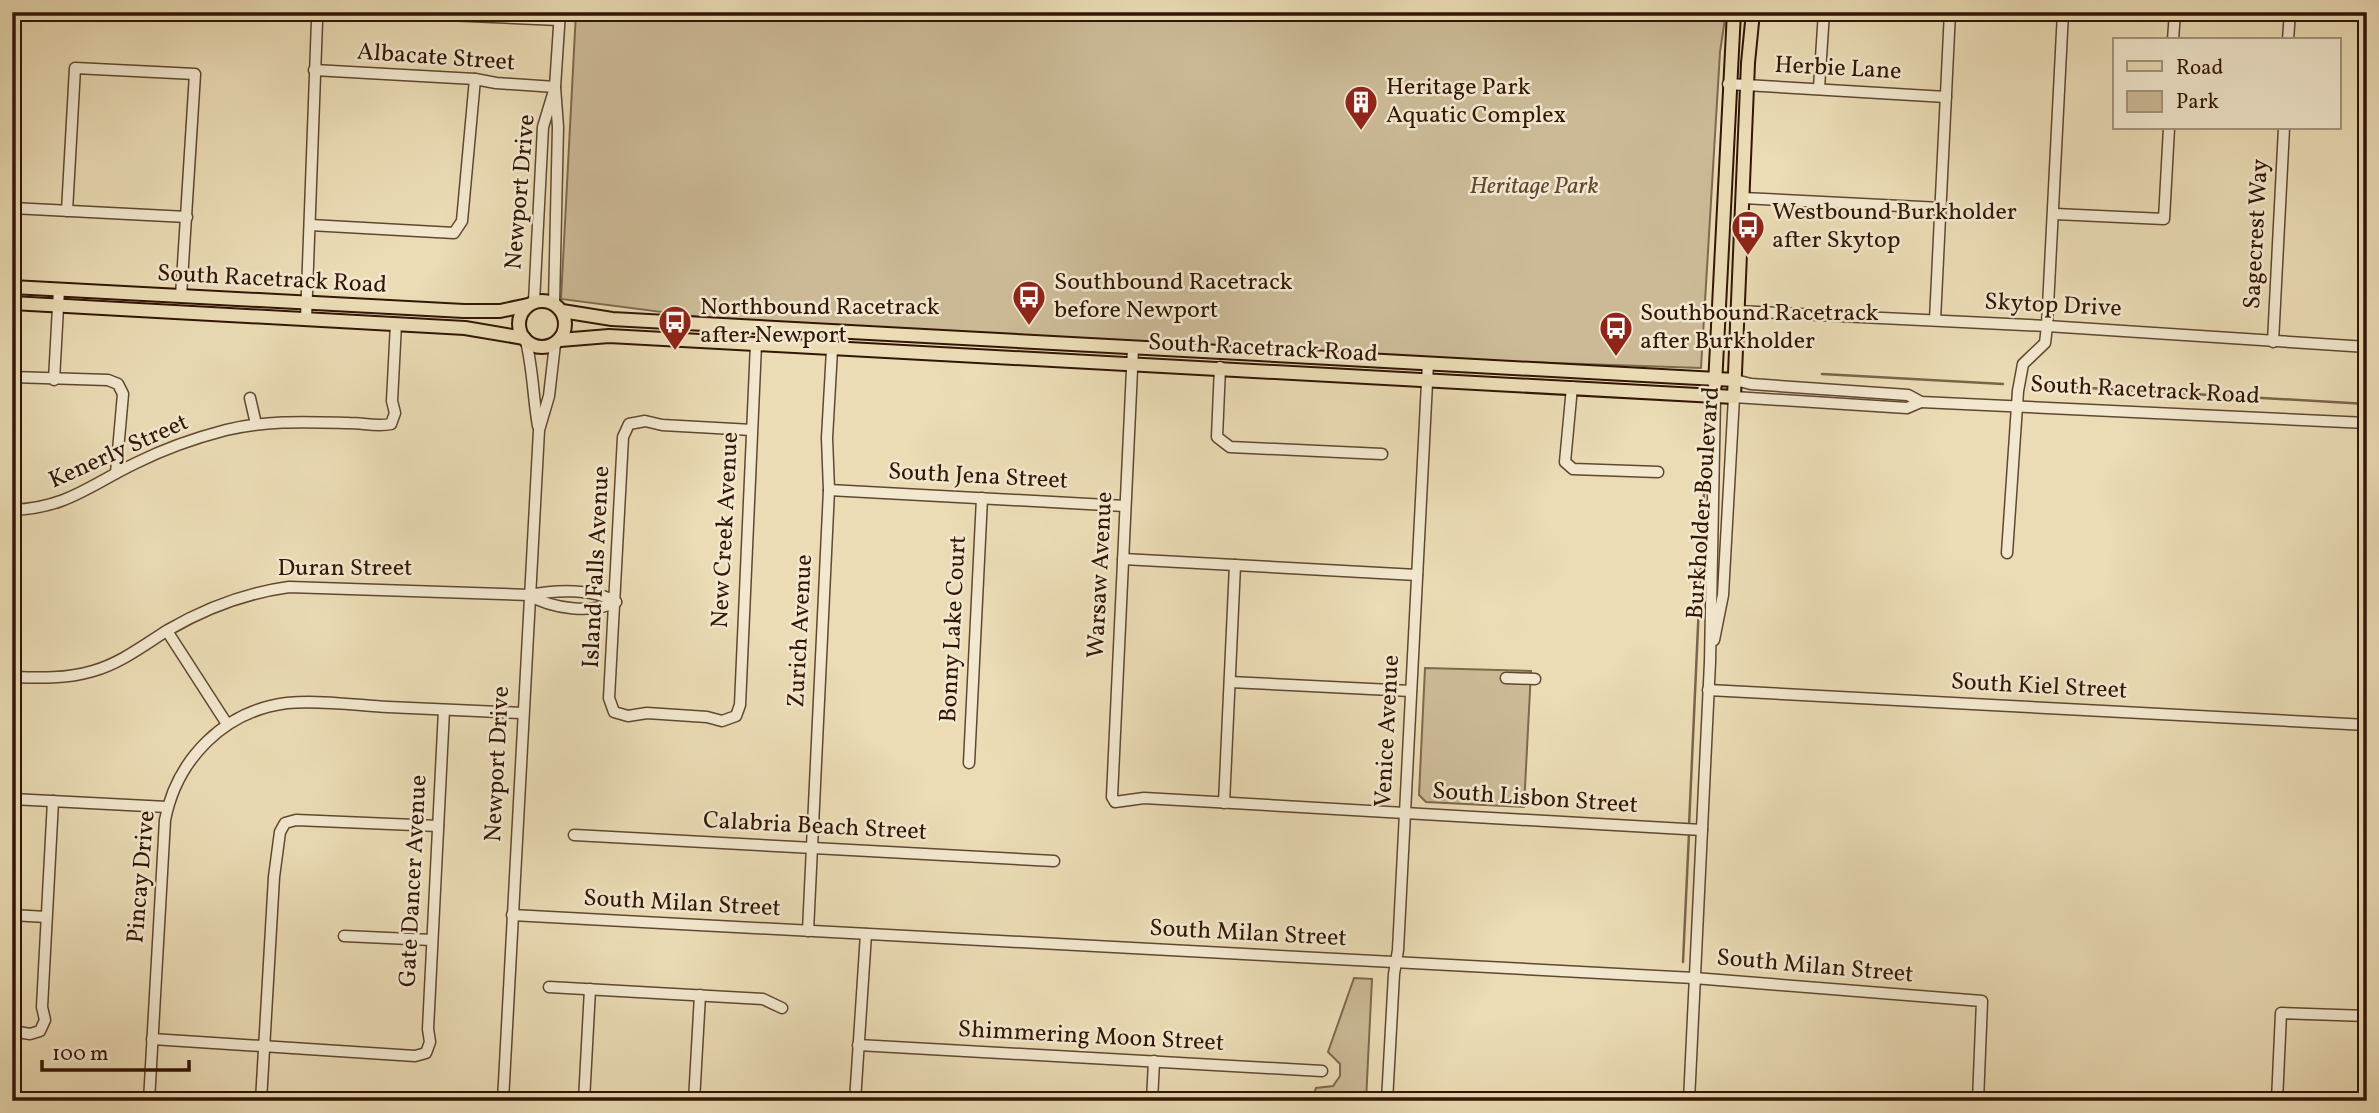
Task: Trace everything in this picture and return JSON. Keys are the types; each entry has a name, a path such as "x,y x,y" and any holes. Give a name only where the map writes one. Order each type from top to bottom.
{"main road":[{"name":"Burkholder Boulevard","path":"1715,396 1728,84 1734,12"},
{"name":"Burkholder Boulevard","path":"1734,397 1747,85 1753,12"},
{"name":"South Racetrack Road","path":"12,286 485,312 531,303"},
{"name":"South Racetrack Road","path":"12,303 396,324 493,331 525,340"},
{"path":"531,303 558,307 566,325 557,342 541,347 525,340 519,323 531,303"},
{"name":"South Racetrack Road","path":"558,307 612,319 1735,380"},
{"name":"South Racetrack Road","path":"557,342 609,336 1132,362 1734,397"}],"street":[{"path":"377,12 559,16"},
{"path":"1819,88 1824,12"},
{"path":"1935,320 1950,12"},
{"path":"2007,553 2016,406 2023,364 2045,343 2047,326 2055,214 2063,12"},
{"path":"2174,38 2175,12"},
{"path":"2288,38 2290,12"},
{"name":"Newport Drive","path":"558,307 558,127 555,87 559,16"},
{"path":"306,319 317,22"},
{"path":"67,211 75,68 195,74 181,296"},
{"name":"Albacate Street","path":"314,70 475,79 555,87"},
{"path":"310,225 454,233 462,221 475,79"},
{"name":"Herbie Lane","path":"1728,84 1946,97"},
{"name":"Newport Drive","path":"531,303 543,127 555,87"},
{"path":"2055,214 2164,219 2169,130"},
{"name":"Sagecrest Way","path":"2273,342 2284,130"},
{"path":"1743,198 1941,208"},
{"path":"12,208 187,217"},
{"path":"54,380 59,289"},
{"name":"Skytop Drive","path":"1737,311 2047,326 2367,347"},
{"name":"Kenerly Street","path":"12,510 37,508 74,498 116,473 183,444 256,424 391,424 395,413 392,401 396,324"},
{"name":"Zurich Avenue","path":"808,931 829,489 827,438 832,332"},
{"name":"Newport Drive","path":"503,1101 539,430 525,340"},
{"name":"Newport Drive","path":"539,430 549,396 557,342"},
{"name":"New Creek Avenue","path":"614,712 628,716 646,713 707,717 722,721 736,716 740,705 756,344"},
{"name":"Warsaw Avenue","path":"1115,802 1112,797 1133,348"},
{"name":"Venice Avenue","path":"1387,1101 1428,363"},
{"path":"1220,367 1217,437 1230,447 1382,454"},
{"path":"12,377 108,380 118,384 123,394 116,473"},
{"name":"South Racetrack Road","path":"1735,380 1751,384 1908,396 1921,402 2367,423"},
{"path":"1572,387 1565,462 1573,469 1658,472"},
{"name":"Burkholder Boulevard","path":"1689,1101 1710,662 1715,396"},
{"name":"South Racetrack Road","path":"1734,397 1907,408 1921,402"},
{"name":"Burkholder Boulevard","path":"1710,662 1723,595 1734,397"},
{"path":"250,398 256,424"},
{"name":"Island Falls Avenue","path":"614,712 610,698 622,437 629,424 645,421 662,425 752,430"},
{"name":"South Jena Street","path":"829,489 1125,506"},
{"name":"Bonny Lake Court","path":"969,762 982,498"},
{"path":"1123,559 1417,575"},
{"path":"1224,803 1235,565"},
{"name":"Duran Street","path":"12,677 60,677 93,671 121,660 167,631 232,600 289,587 529,595 545,592 604,594 616,602"},
{"path":"167,631 228,724"},
{"path":"1506,678 1535,679"},
{"path":"1230,682 1411,691"},
{"name":"South Kiel Street","path":"1708,691 2367,725"},
{"name":"Pincay Drive","path":"149,1101 167,807 184,769 204,744 228,724 258,710 287,703 522,713"},
{"name":"Gate Dancer Avenue","path":"264,1045 415,1056 426,1053 430,1042 443,710"},
{"name":"South Lisbon Street","path":"1115,802 1144,798 1702,830"},
{"path":"12,799 167,807"},
{"path":"12,1031 30,1034 40,1031 45,1020 42,1007 53,801"},
{"path":"261,1101 274,877 280,832 285,822 296,820 438,826"},
{"name":"Calabria Beach Street","path":"574,835 1054,861"},
{"path":"12,915 46,917"},
{"name":"South Milan Street","path":"512,915 1694,978 1982,1001 1978,1101"},
{"path":"855,1101 866,934"},
{"path":"344,936 432,940"},
{"path":"549,987 763,999 782,1008"},
{"path":"584,1101 590,989"},
{"path":"694,1101 700,995"},
{"path":"2277,1101 2281,1013 2367,1016"},
{"path":"152,1039 264,1045"},
{"name":"Shimmering Moon Street","path":"858,1045 1322,1071"},
{"path":"1152,1101 1154,1061"}],"green space":[{"name":"Heritage Park","path":"576,12 1726,12 1720,52 1701,368 1159,350 808,331 561,299"},
{"path":"1425,668 1531,671 1524,807 1426,802 1419,795"},
{"path":"1354,978 1372,979 1366,1101 1311,1101 1316,1088 1333,1086 1340,1076 1340,1064 1328,1052"}],"waterway":[{"path":"1822,374 2003,384"},
{"path":"2037,385 2367,404"},
{"path":"1689,826 1707,427"},
{"path":"1683,962 1689,833"}],"place":[{"name":"Heritage Park Aquatic Complex","path":"1361,132"},
{"name":"Westbound Burkholder after Skytop","path":"1748,257"},
{"name":"Southbound Racetrack before Newport","path":"1029,327"},
{"name":"Northbound Racetrack after Newport","path":"675,352"},
{"name":"Southbound Racetrack after Burkholder","path":"1616,358"}]}
